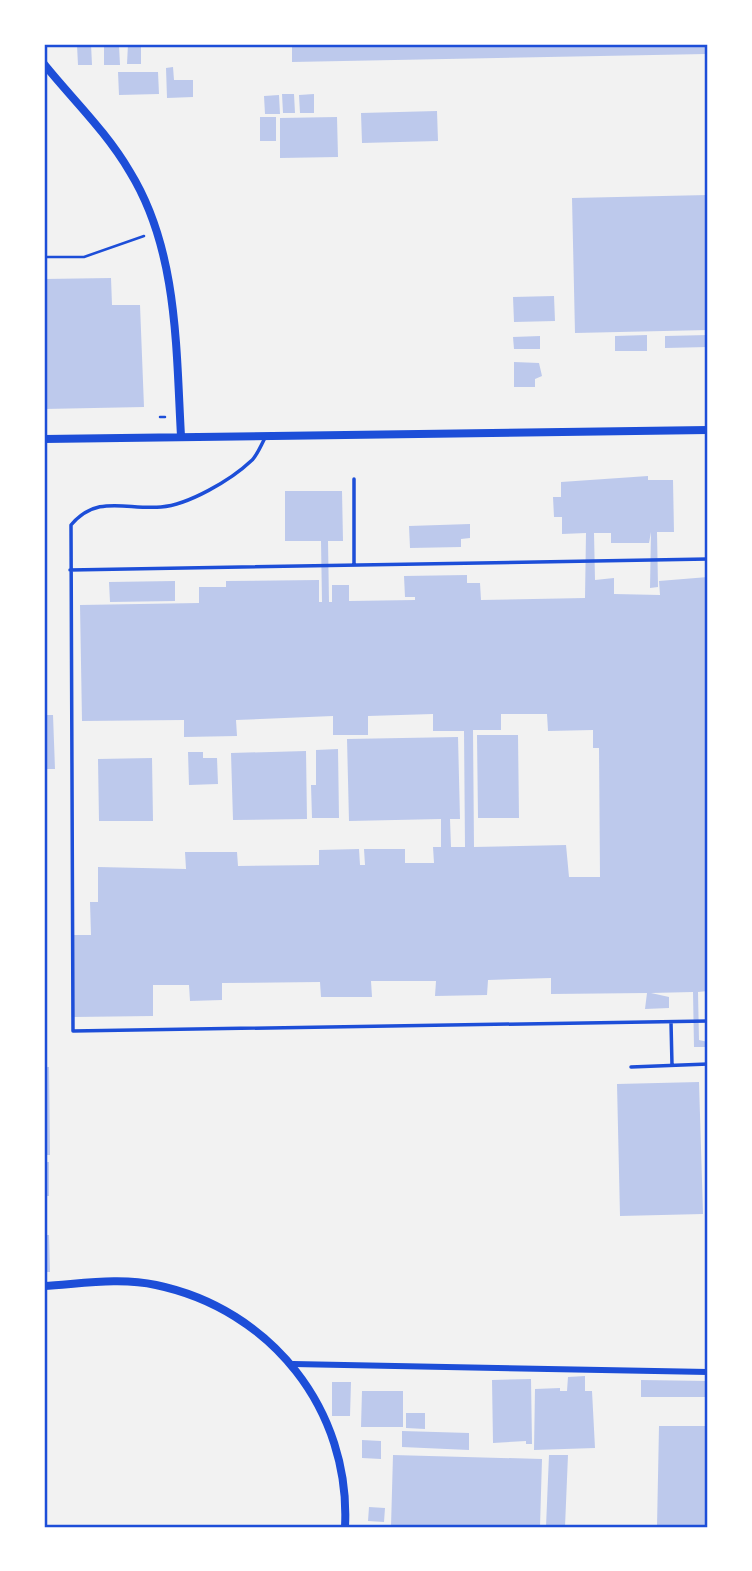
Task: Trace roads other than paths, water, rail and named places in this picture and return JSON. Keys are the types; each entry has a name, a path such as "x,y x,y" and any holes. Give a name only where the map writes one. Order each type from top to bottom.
{"street":[{"path":"44,64 106,134 132,174 154,225 173,309 181,436"},
{"path":"44,439 708,430"},
{"path":"44,1286 115,1282 154,1284 182,1292 239,1318 265,1337 293,1364 317,1401 331,1430 347,1497 345,1527"},
{"path":"293,1364 708,1372"}],"lane":[{"path":"266,436 253,460 199,495 162,507 99,505 82,512 71,525 73,1031 708,1021"},
{"path":"354,479 354,564"},
{"path":"70,570 708,559"},
{"path":"671,1022 672,1066"},
{"path":"631,1067 708,1065"}]}
